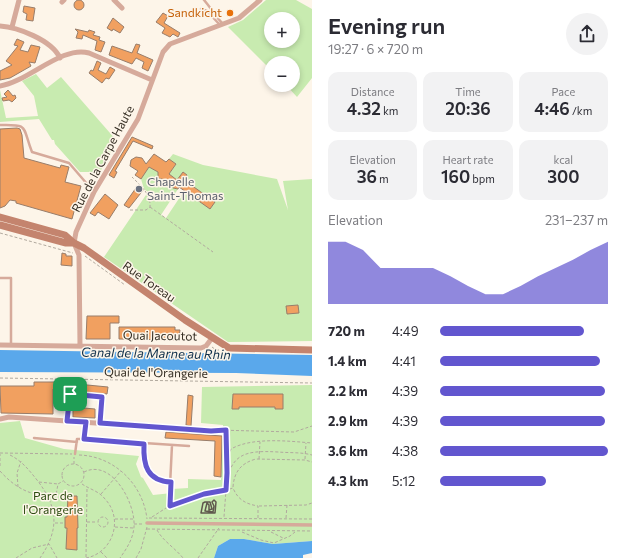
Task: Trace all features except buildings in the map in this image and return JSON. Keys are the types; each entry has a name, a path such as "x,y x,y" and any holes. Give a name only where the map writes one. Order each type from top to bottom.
{"main road":[{"name":"Rue Toreau","path":"0,217 65,235 210,341"},
{"path":"0,228 41,236 66,243 74,243"},
{"path":"41,236 42,229"},
{"name":"Quai Jacoutot","path":"210,341 229,348 312,350"}],"street":[{"path":"12,27 18,0"},
{"path":"114,0 122,8"},
{"name":"Rue de la Carpe Haute","path":"74,243 76,232 94,192 132,130 163,52 170,44 239,18 260,0"},
{"path":"0,26 12,27 47,43 57,51 60,58"},
{"path":"0,86 25,76 60,58 71,54 86,52 152,80"},
{"path":"74,243 79,255 80,346"},
{"name":"Quai Jacoutot","path":"0,345 201,348 210,341"},
{"path":"0,419 9,417 211,431"},
{"path":"147,524 312,525"}],"lane":[{"path":"204,0 210,5 213,13 222,25"},
{"path":"201,9 207,11 222,25"},
{"path":"0,125 19,124 23,127 32,152 69,163 94,192"},
{"path":"0,278 11,278 11,345"},
{"path":"67,421 70,394 102,397 100,423"},
{"path":"84,439 86,422"},
{"path":"34,438 76,442 77,439 84,439 189,446"},
{"path":"75,454 76,442"},
{"path":"144,444 143,459 152,477 159,481 171,482"},
{"path":"170,506 172,445"}],"path":[{"path":"132,177 145,189 151,202 150,207"},
{"path":"130,210 146,210 150,207"},
{"path":"150,207 213,252"},
{"path":"0,228 79,255 85,256 88,251"},
{"path":"210,341 216,350 229,348"},
{"name":"Quai de l'Orangerie","path":"0,378 312,384"},
{"path":"211,431 294,432 312,426"},
{"path":"224,524 227,473 226,430"},
{"path":"227,461 231,449 252,442 312,443"},
{"path":"259,459 260,442"},
{"path":"305,460 306,443"},
{"path":"227,473 236,460 243,455 259,451 312,455"},
{"path":"0,466 2,460 0,453 75,454 91,455 122,470 136,487 144,504 148,518 147,529 141,549 136,558"},
{"path":"10,454 21,461 39,482 49,496 54,512 54,523 49,544 40,558"},
{"path":"74,464 75,454"},
{"path":"312,462 305,460 259,459 248,461 239,468 234,477 233,488 236,494 246,504 258,506 306,505 312,503"},
{"path":"18,488 17,473 21,461"},
{"path":"63,481 64,470 74,464 80,466 84,472 82,484"},
{"path":"84,472 90,469 96,469 114,479 129,498 134,519 134,528 131,542 120,558"},
{"path":"101,494 122,470"},
{"path":"0,471 18,488 35,494 49,496 56,495 58,484"},
{"path":"63,481 65,484 82,484 87,488 101,494 112,508 115,518 113,536 101,552 86,558 87,488"},
{"path":"39,482 58,484 63,481"},
{"path":"151,518 170,506 204,494 233,488"},
{"path":"286,519 287,505"},
{"path":"258,506 258,518"},
{"path":"86,522 98,522 99,519 104,517 108,522 115,523"},
{"path":"115,518 134,519"},
{"path":"148,518 312,519"},
{"path":"98,522 100,527 103,528 108,525 108,522"},
{"path":"54,523 65,523"},
{"path":"134,524 147,524"},
{"path":"115,527 134,528"},
{"path":"147,529 312,532"},
{"path":"157,529 160,536 171,544 183,558"},
{"path":"198,558 219,531"},
{"path":"240,531 269,543 275,543 290,536 295,531"},
{"path":"270,531 280,538 284,538"},
{"path":"16,558 32,548 49,544"},
{"path":"49,544 57,558"},
{"path":"101,552 107,558"}],"green space":[{"path":"266,0 296,0 312,9 312,78 297,97 292,92 300,92 300,56 264,56 264,63 228,27 243,20"},
{"path":"36,74 47,88 61,77 117,141 100,172 80,172 55,144 54,140 52,140 39,119 0,122 0,90 6,118 38,116 34,96 22,81"},
{"path":"173,154 203,165 277,179 288,210 283,181 312,179 312,341 228,342 104,257 148,192 144,189 141,179 149,167 158,172 158,177 161,178 161,180 169,183 169,185 173,185 173,188 178,189 161,215 166,218 184,191 210,208 215,202 189,184 182,183 187,175 183,172 178,180 167,173 170,173 176,164 169,159"},
{"name":"Parc de l'Orangerie","path":"312,385 312,541 273,544 244,539 230,539 218,546 214,558 0,558 0,423 20,421 25,438 64,449 139,456 136,464 141,477 153,495 172,493 172,489 188,488 188,479 221,480 223,425 201,423 202,387"}],"water":[{"name":"Canal de la Marne au Rhin","path":"0,350 312,355 312,376 236,373 0,372"},
{"path":"230,539 244,539 273,544 312,541 312,553 303,555 303,558 214,558 218,546"}],"railway":[{"path":"214,500 216,502 215,513 201,513 203,503 205,502 210,502 212,509 209,510 209,505 207,503 205,511 213,512 214,506 212,502 214,500"}],"place":[{"name":"Sandkicht","path":"230,13"},
{"name":"Chapelle Saint-Thomas","path":"139,189"}],"route":[{"path":"70,394 102,397 100,423 211,431 226,430 226,490 204,494 170,506 171,482 159,481 152,477 143,459 144,444 84,439 86,422 67,421 70,394"}]}
